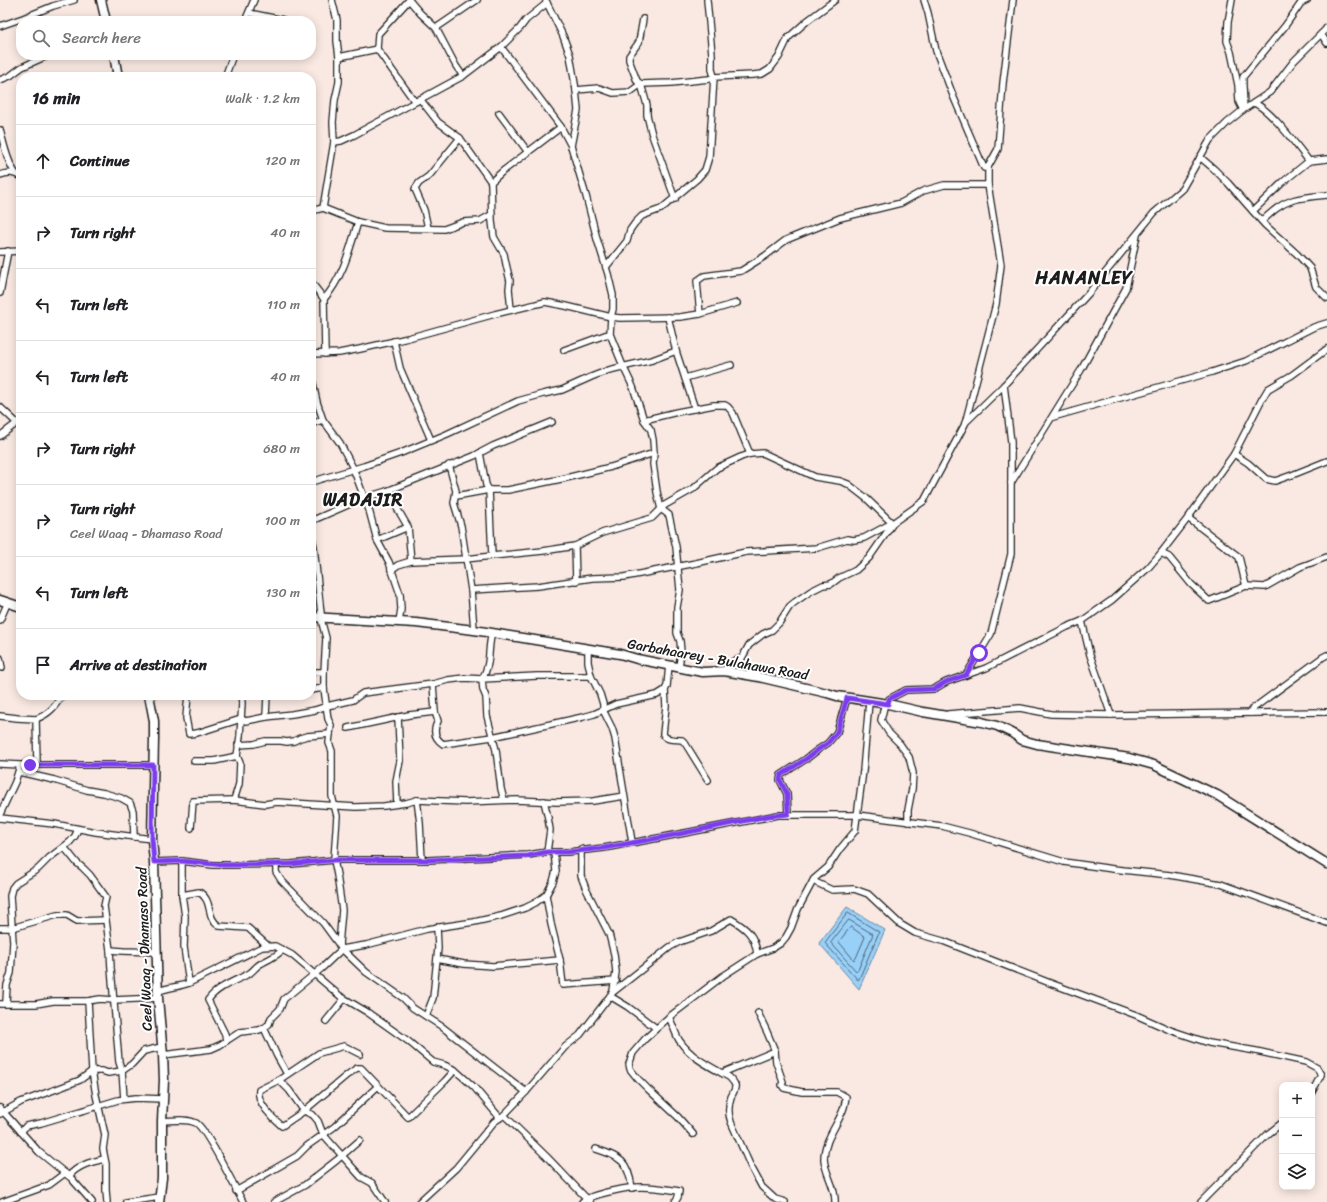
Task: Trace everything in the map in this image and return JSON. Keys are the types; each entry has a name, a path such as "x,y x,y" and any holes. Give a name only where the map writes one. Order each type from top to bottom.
{"main road":[{"path":"101,0 105,16"},
{"path":"115,60 117,72"},
{"path":"4,601 16,605"},
{"name":"Garbahaarey - Bulahawa Road","path":"316,617 399,622 474,630 620,654 703,672 724,671 783,682 847,698 886,704 997,726 1012,733 1022,740 1037,744 1129,758 1154,764 1217,795 1327,864"},
{"name":"Ceel Waaq - Dhamaso Road","path":"150,700 154,721 152,839 158,995 164,1080 162,1178 160,1200"}],"street":[{"path":"28,16 53,6 74,0"},
{"path":"248,16 254,0"},
{"path":"323,208 334,142 333,122 335,100 339,82 337,20 332,0"},
{"path":"463,76 436,28 409,0 378,34 377,49 418,101 438,122 460,138 491,182 491,215 494,237 504,254 510,281 509,289 511,310"},
{"path":"436,28 477,0"},
{"path":"606,266 627,241 630,230 642,216 661,209 675,199 697,180 705,170 709,157 714,77 712,69 707,0"},
{"path":"576,90 599,88 613,93 630,92 641,84 671,83 709,79 714,77 762,74 770,69 779,57 788,38 807,21 835,0"},
{"path":"924,0 936,51 954,98 984,168 988,167"},
{"path":"471,590 531,587 600,577 624,577 746,552 823,547 847,539 854,540 864,538 893,522 924,501 965,424 996,304 1001,265 988,185 988,167 998,149 1003,83 1014,0"},
{"path":"1232,0 1228,22 1227,41 1231,52 1238,85 1239,102 1243,110"},
{"path":"1243,110 1243,77 1285,26 1302,1"},
{"path":"334,142 341,141 463,76 501,47 526,20 546,2 554,16 570,55 578,110 571,146"},
{"path":"249,13 264,16"},
{"path":"643,19 639,42 629,56 629,60 637,81 641,84 647,105 647,115 652,135 675,199"},
{"path":"0,26 16,20"},
{"path":"965,424 1004,386 1088,294 1159,208 1182,189 1210,140 1227,122 1270,92 1294,61 1327,27"},
{"path":"1321,34 1327,43"},
{"path":"501,47 561,127 571,146 606,266 614,301 610,334 633,387 644,420 651,430 654,453 653,464 661,509 669,515 676,547 680,590 677,607 677,624 681,652 679,667"},
{"path":"339,57 377,49"},
{"path":"0,80 37,60"},
{"path":"227,72 231,60"},
{"path":"1254,103 1261,106 1282,127 1309,161"},
{"path":"499,113 528,152"},
{"path":"491,182 561,127"},
{"path":"0,130 9,161 16,173"},
{"path":"428,228 424,210 415,189 419,183 429,176 460,138"},
{"path":"1200,157 1214,169 1262,221 1310,268 1316,287 1327,298"},
{"path":"1253,211 1283,182 1309,161 1327,158"},
{"path":"0,175 7,173 16,175"},
{"path":"700,314 697,281 704,276 741,271 765,256 786,240 840,218 901,203 923,191 944,185 988,185"},
{"path":"1262,221 1283,204 1293,200 1327,195"},
{"path":"316,210 323,208 358,222 385,228 444,229 463,222 480,221 491,215"},
{"path":"324,299 332,290 340,274 358,222"},
{"path":"1011,484 1081,370 1126,288 1137,233"},
{"path":"0,252 16,251"},
{"path":"0,293 8,252"},
{"path":"316,289 324,299 325,354"},
{"path":"316,354 339,353 394,341 545,302 611,318 680,317 700,314 737,302"},
{"path":"668,317 676,351 695,409"},
{"path":"1053,417 1246,361 1327,322"},
{"path":"564,350 610,334"},
{"path":"394,341 400,368 431,440"},
{"path":"908,822 908,810 913,773 909,758 900,744 889,733 881,720 889,699 906,690 934,689 946,682 986,668 1067,627 1082,622 1112,600 1135,581 1161,553 1188,518 1234,454 1268,389 1292,375 1327,349"},
{"path":"316,480 395,455 518,401 562,390 591,377 623,366 648,361 676,351"},
{"path":"685,378 731,365"},
{"path":"966,675 991,634 1011,554 1011,442 1004,386"},
{"path":"316,397 323,420 340,443 353,468 375,529 377,540 386,556 400,594 402,609 399,622"},
{"path":"644,420 714,405 725,405 733,413 750,454"},
{"path":"0,407 16,420"},
{"path":"316,422 323,420"},
{"path":"316,519 364,498 387,491 480,453 552,422"},
{"path":"0,436 16,425"},
{"path":"480,453 486,485 489,490 492,556"},
{"path":"456,496 489,490 508,490 566,478 612,467 654,453"},
{"path":"391,570 398,565 412,561 466,559 575,546 602,533 652,518 670,502 693,489 717,468 750,454 762,453 816,478 848,484 893,522"},
{"path":"1234,454 1248,463 1266,479 1275,481 1327,460"},
{"path":"448,465 455,485 456,496 454,503 460,526 471,590 474,630"},
{"path":"387,491 408,527 412,561"},
{"path":"1188,518 1240,557 1246,586"},
{"path":"724,671 732,662 742,658 749,645 763,634 772,630 779,623 790,606 795,602 811,591 823,585 831,584 839,578 852,572 869,558 893,522"},
{"path":"377,540 408,527"},
{"path":"575,546 576,581"},
{"path":"1161,553 1169,557 1191,584 1209,601 1246,586 1264,587 1300,568 1327,557"},
{"path":"163,1055 211,1049 240,1032 264,1028 269,1024 271,1018 280,1009 284,999 314,974 341,947 342,910 334,860 337,826 335,806 332,796 332,751 329,744 331,725 328,720 324,688 326,638 316,587"},
{"path":"0,620 4,601"},
{"path":"1082,622 1090,655 1111,715"},
{"path":"492,633 490,660 482,679 482,690 486,697 488,716 496,750 504,800"},
{"path":"588,649 588,662 591,676 604,704 603,710 615,738 632,842"},
{"path":"1251,713 1251,710 1327,655"},
{"path":"0,658 2,668"},
{"path":"669,665 667,686 665,690 666,706 664,737 682,740 708,780"},
{"path":"316,672 324,672"},
{"path":"188,700 186,718 189,734 197,733 241,719 246,721 302,713 353,700 363,694 433,684 456,679 591,676"},
{"path":"433,684 435,712 438,721 434,728 435,735 436,739 443,744 492,737 583,717 616,704 652,697 665,690"},
{"path":"316,689 324,688"},
{"path":"788,814 787,794 780,780 781,775 828,743 837,732 847,698"},
{"path":"0,716 36,719 44,716 53,709 59,700"},
{"path":"234,800 240,784 240,763 237,756 240,736 242,700"},
{"path":"266,717 267,700"},
{"path":"693,1134 630,1069 629,1064 633,1053 656,1028 723,976 757,954 773,948 781,943 786,937 798,909 813,881 828,867 840,849 846,844 855,831 863,771 868,702"},
{"path":"939,714 1020,708 1051,714 1111,715 1327,712"},
{"path":"348,728 398,717 435,712"},
{"path":"397,804 396,781 400,761 398,717"},
{"path":"36,719 37,764"},
{"path":"238,745 254,744 265,741 288,742 307,736 330,734"},
{"path":"194,761 214,761 237,756"},
{"path":"0,764 153,765"},
{"path":"0,814 19,772 20,765"},
{"path":"19,772 54,780 87,790 104,792 130,803 133,811 134,837"},
{"path":"191,828 193,801 234,800 265,804 277,802 335,806 384,806 417,800 464,802 504,800 544,801 592,800 624,796"},
{"path":"417,800 422,860"},
{"path":"544,801 550,830 547,852"},
{"path":"154,862 182,861 224,865 299,863 334,860 422,860 528,856 547,852 604,848 768,816 788,814 857,815 942,826 1064,862 1170,875 1221,884 1327,923"},
{"path":"0,818 54,824 78,829 152,839"},
{"path":"6,1003 7,986 11,973 13,942 10,896 12,888 64,847 75,836 78,829"},
{"path":"64,847 77,863 90,875 106,897 104,906 110,950 118,1062 122,1071 124,1099"},
{"path":"581,850 581,876 609,934 615,959 616,981 612,994"},
{"path":"341,947 358,947 418,931 474,922 507,914 535,903 546,895 556,871 554,852"},
{"path":"182,861 182,895 185,916 184,948 189,983"},
{"path":"276,864 276,872 281,880 323,923 341,947 366,972 403,998 413,1008 426,1016 526,1092"},
{"path":"813,881 832,890 854,889 868,894 900,924 915,933 943,941 1136,1015 1170,1030 1209,1043 1306,1062 1317,1068 1321,1075 1315,1086"},
{"path":"182,895 199,892 203,894 210,904 209,909 212,920 215,924 219,926 248,928 268,946"},
{"path":"546,895 551,924 560,960 563,985 616,981"},
{"path":"0,928 12,928 57,915 67,915 77,921 106,920"},
{"path":"419,1202 456,1168 490,1127 526,1092 554,1058 584,1030 612,994 670,947 711,930 731,919 744,927 748,932 756,945 757,954"},
{"path":"426,1016 433,998 437,959 437,927"},
{"path":"0,1004 36,1004 53,1001 88,1001 100,999 114,1000 158,995 168,988 189,983 256,950 268,946 275,946 301,962 344,999 368,1012 433,1062 455,1070 502,1116 547,1156 586,1201 622,1189 641,1187 678,1191 678,1197 675,1202"},
{"path":"110,950 157,952"},
{"path":"226,1041 225,1034 208,1000 217,991 235,979 252,972 262,963 271,959 283,950"},
{"path":"437,959 464,964 493,966 560,960"},
{"path":"612,994 656,1028"},
{"path":"326,1021 344,999"},
{"path":"88,1001 92,1071 105,1135 102,1149 106,1164 107,1202"},
{"path":"758,1013 775,1051 776,1062 784,1088 802,1092 837,1092 846,1097 844,1108 830,1134 824,1159 835,1202"},
{"path":"669,1017 678,1039 686,1048 702,1062 729,1077 735,1085 729,1106 729,1116 757,1178 768,1193 775,1199 785,1202"},
{"path":"264,1028 287,1074"},
{"path":"360,1054 344,1046 319,1052 279,1080 262,1088 258,1092 260,1102 268,1113 282,1126 304,1111 347,1075 357,1068 360,1068 408,1117 455,1070"},
{"path":"92,1202 67,1175 39,1152 1,1112 21,1102 75,1082 92,1071 102,1071 108,1073 122,1071 132,1064 144,1051 162,1047"},
{"path":"722,1073 775,1051"},
{"path":"279,1080 289,1090 304,1111 313,1115 318,1121 324,1134 361,1177 372,1183 385,1202"},
{"path":"236,1191 297,1156 307,1146 334,1127 378,1086"},
{"path":"21,1132 26,1126 124,1099 163,1099"},
{"path":"162,1121 188,1121 196,1123 202,1128 243,1202"},
{"path":"1201,1202 1268,1134 1279,1125"},
{"path":"274,1202 305,1185 360,1140"},
{"path":"596,1149 611,1154 621,1160 630,1176 632,1188"},
{"path":"2,1202 49,1185 78,1168 104,1159"},
{"path":"126,1202 160,1200"}],"water":[{"path":"847,907 885,930 859,989 819,943"}],"district":[{"name":"HANANLEY","path":"1084,278"},
{"name":"WADAJIR","path":"363,500"}],"route":[{"path":"30,765 153,765 154,783 152,851 154,862 182,861 224,865 291,864 334,860 428,860 528,856 547,852 568,852 604,848 768,816 788,814 787,794 780,780 781,775 783,772 806,759 828,743 837,732 847,698 888,704 889,699 906,690 934,689 946,682 966,675 979,653"}]}
